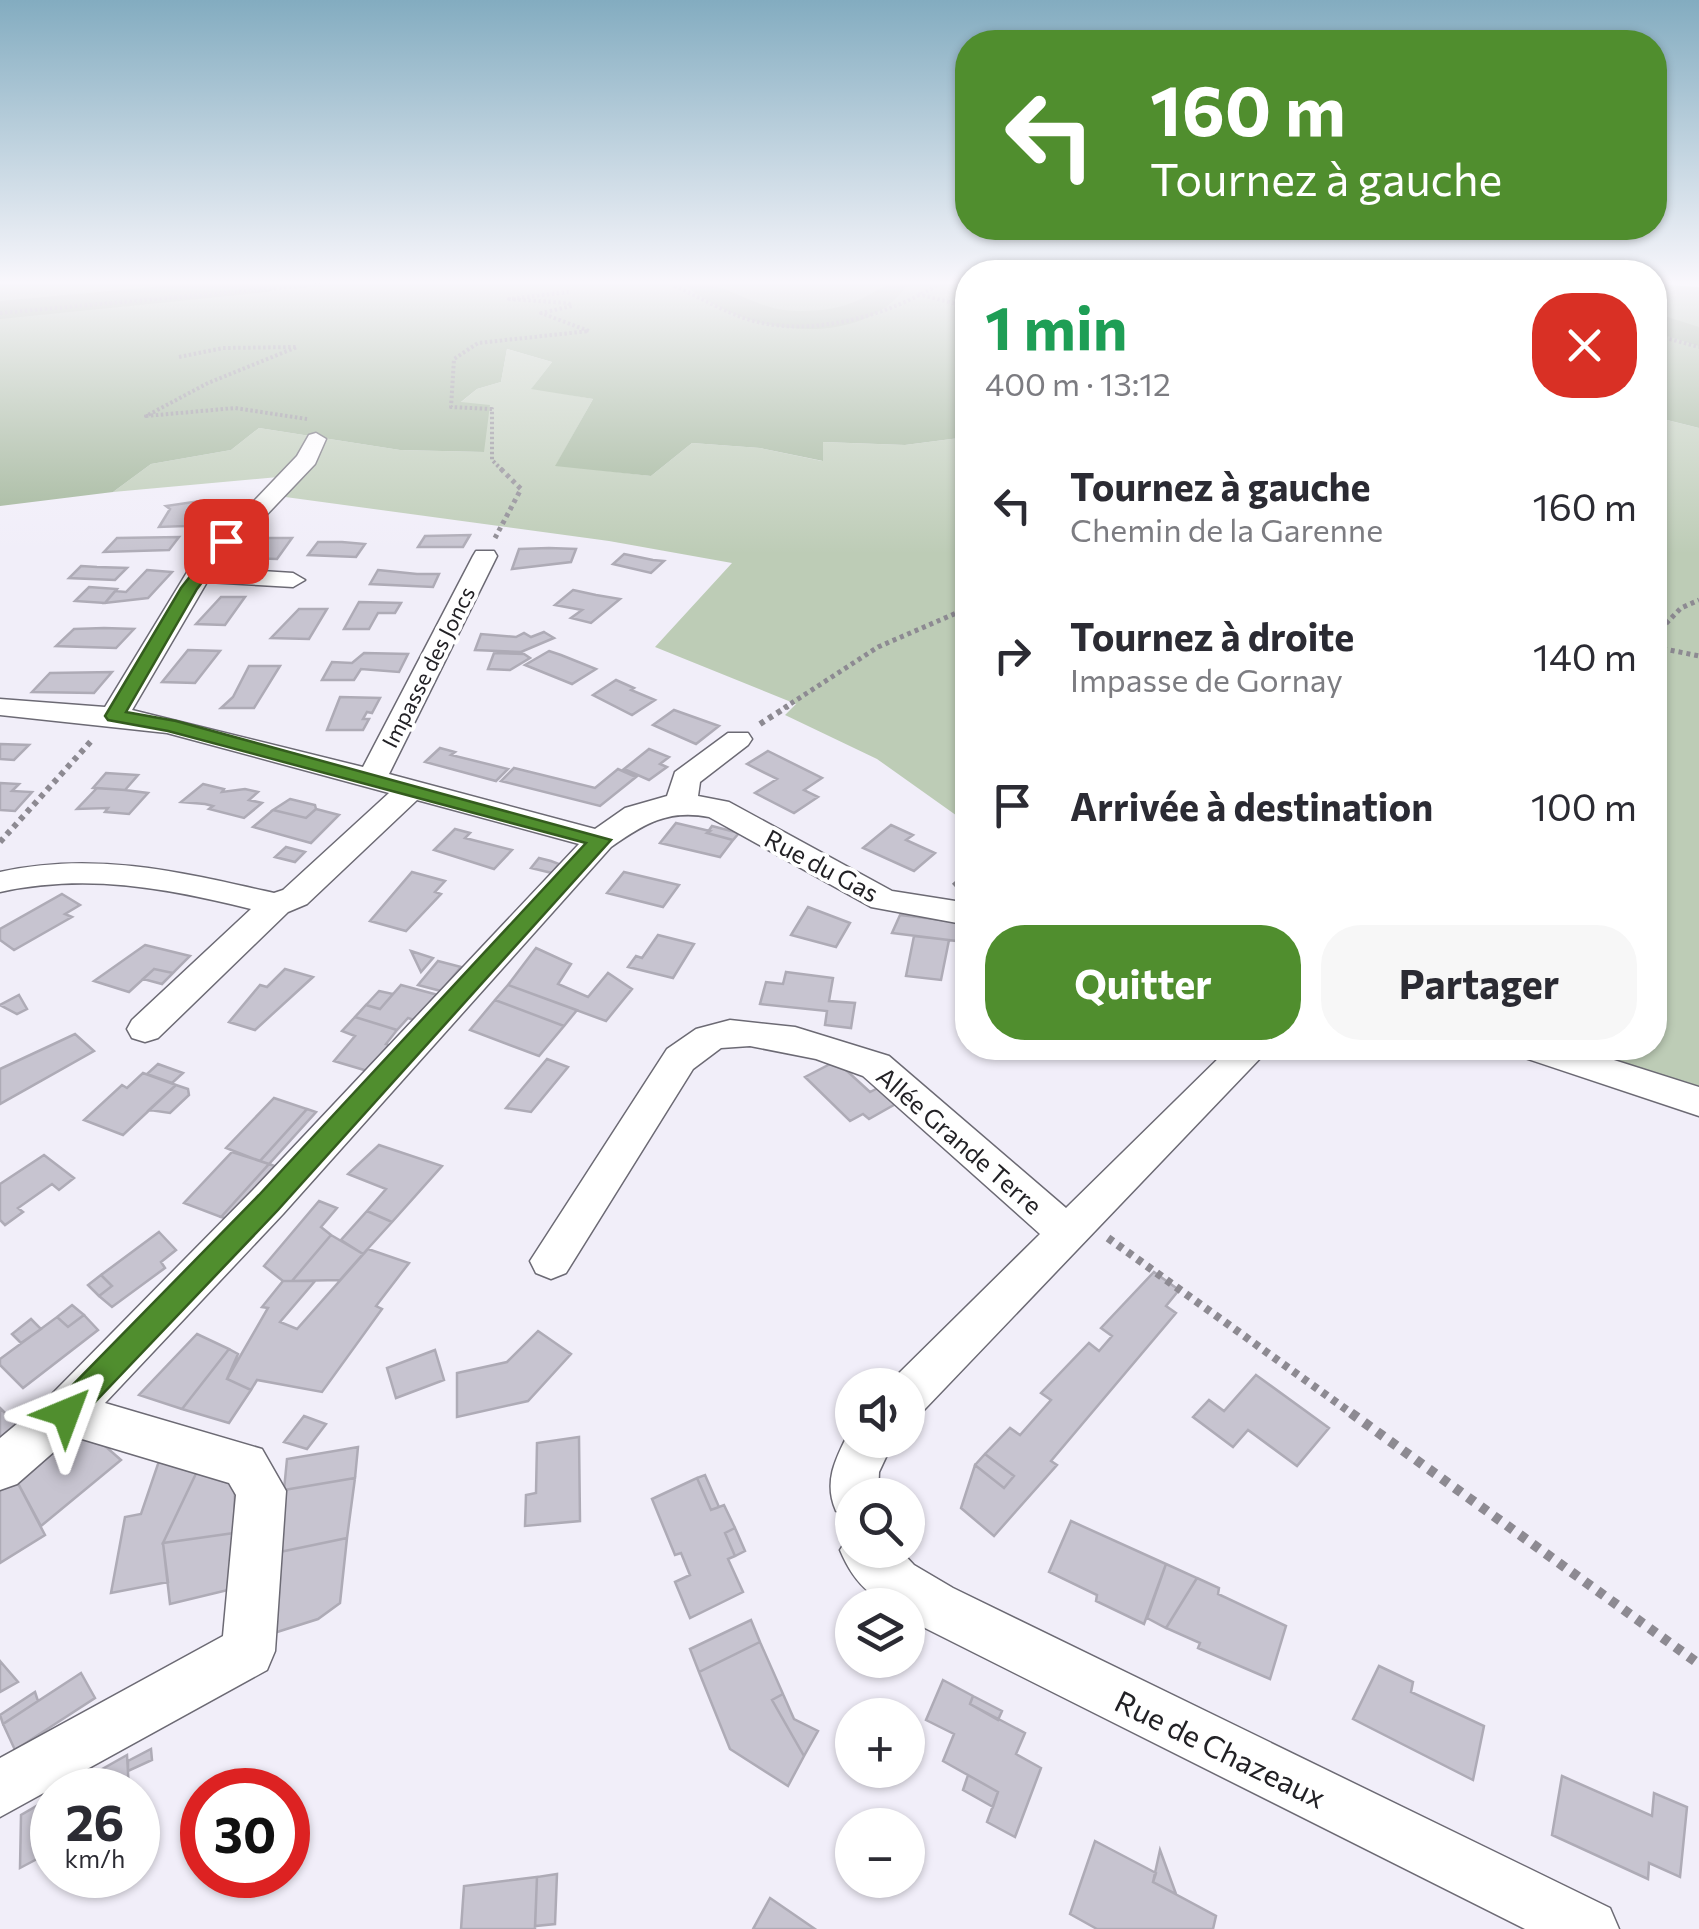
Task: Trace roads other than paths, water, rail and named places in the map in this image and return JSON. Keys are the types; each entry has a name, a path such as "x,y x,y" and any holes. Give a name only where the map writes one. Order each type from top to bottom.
{"street":[{"path":"114,716 198,574 247,517 307,459 316,439"},
{"name":"Impasse des Joncs","path":"372,778 485,556"},
{"path":"198,574 293,580"},
{"path":"0,708 114,716 170,725 600,840"},
{"path":"0,1468 66,1413 268,1202 600,840 636,815 682,802 686,778 738,738"},
{"path":"144,1029 276,904 296,897 410,790"},
{"name":"Rue du Gas","path":"682,802 718,809 884,900 955,912"},
{"path":"0,882 24,874 96,869 276,904"},
{"name":"Allée Grande Terre","path":"551,1262 680,1058 712,1036 751,1034 851,1055 876,1066 1006,1184 1067,1232"},
{"path":"925,1378 1239,1060"},
{"path":"1571,1060 1699,1102"},
{"path":"0,1789 248,1651 262,1491 246,1465 66,1413"},
{"name":"Rue de Chazeaux","path":"882,1568 896,1583 935,1606 1589,1929"}]}
